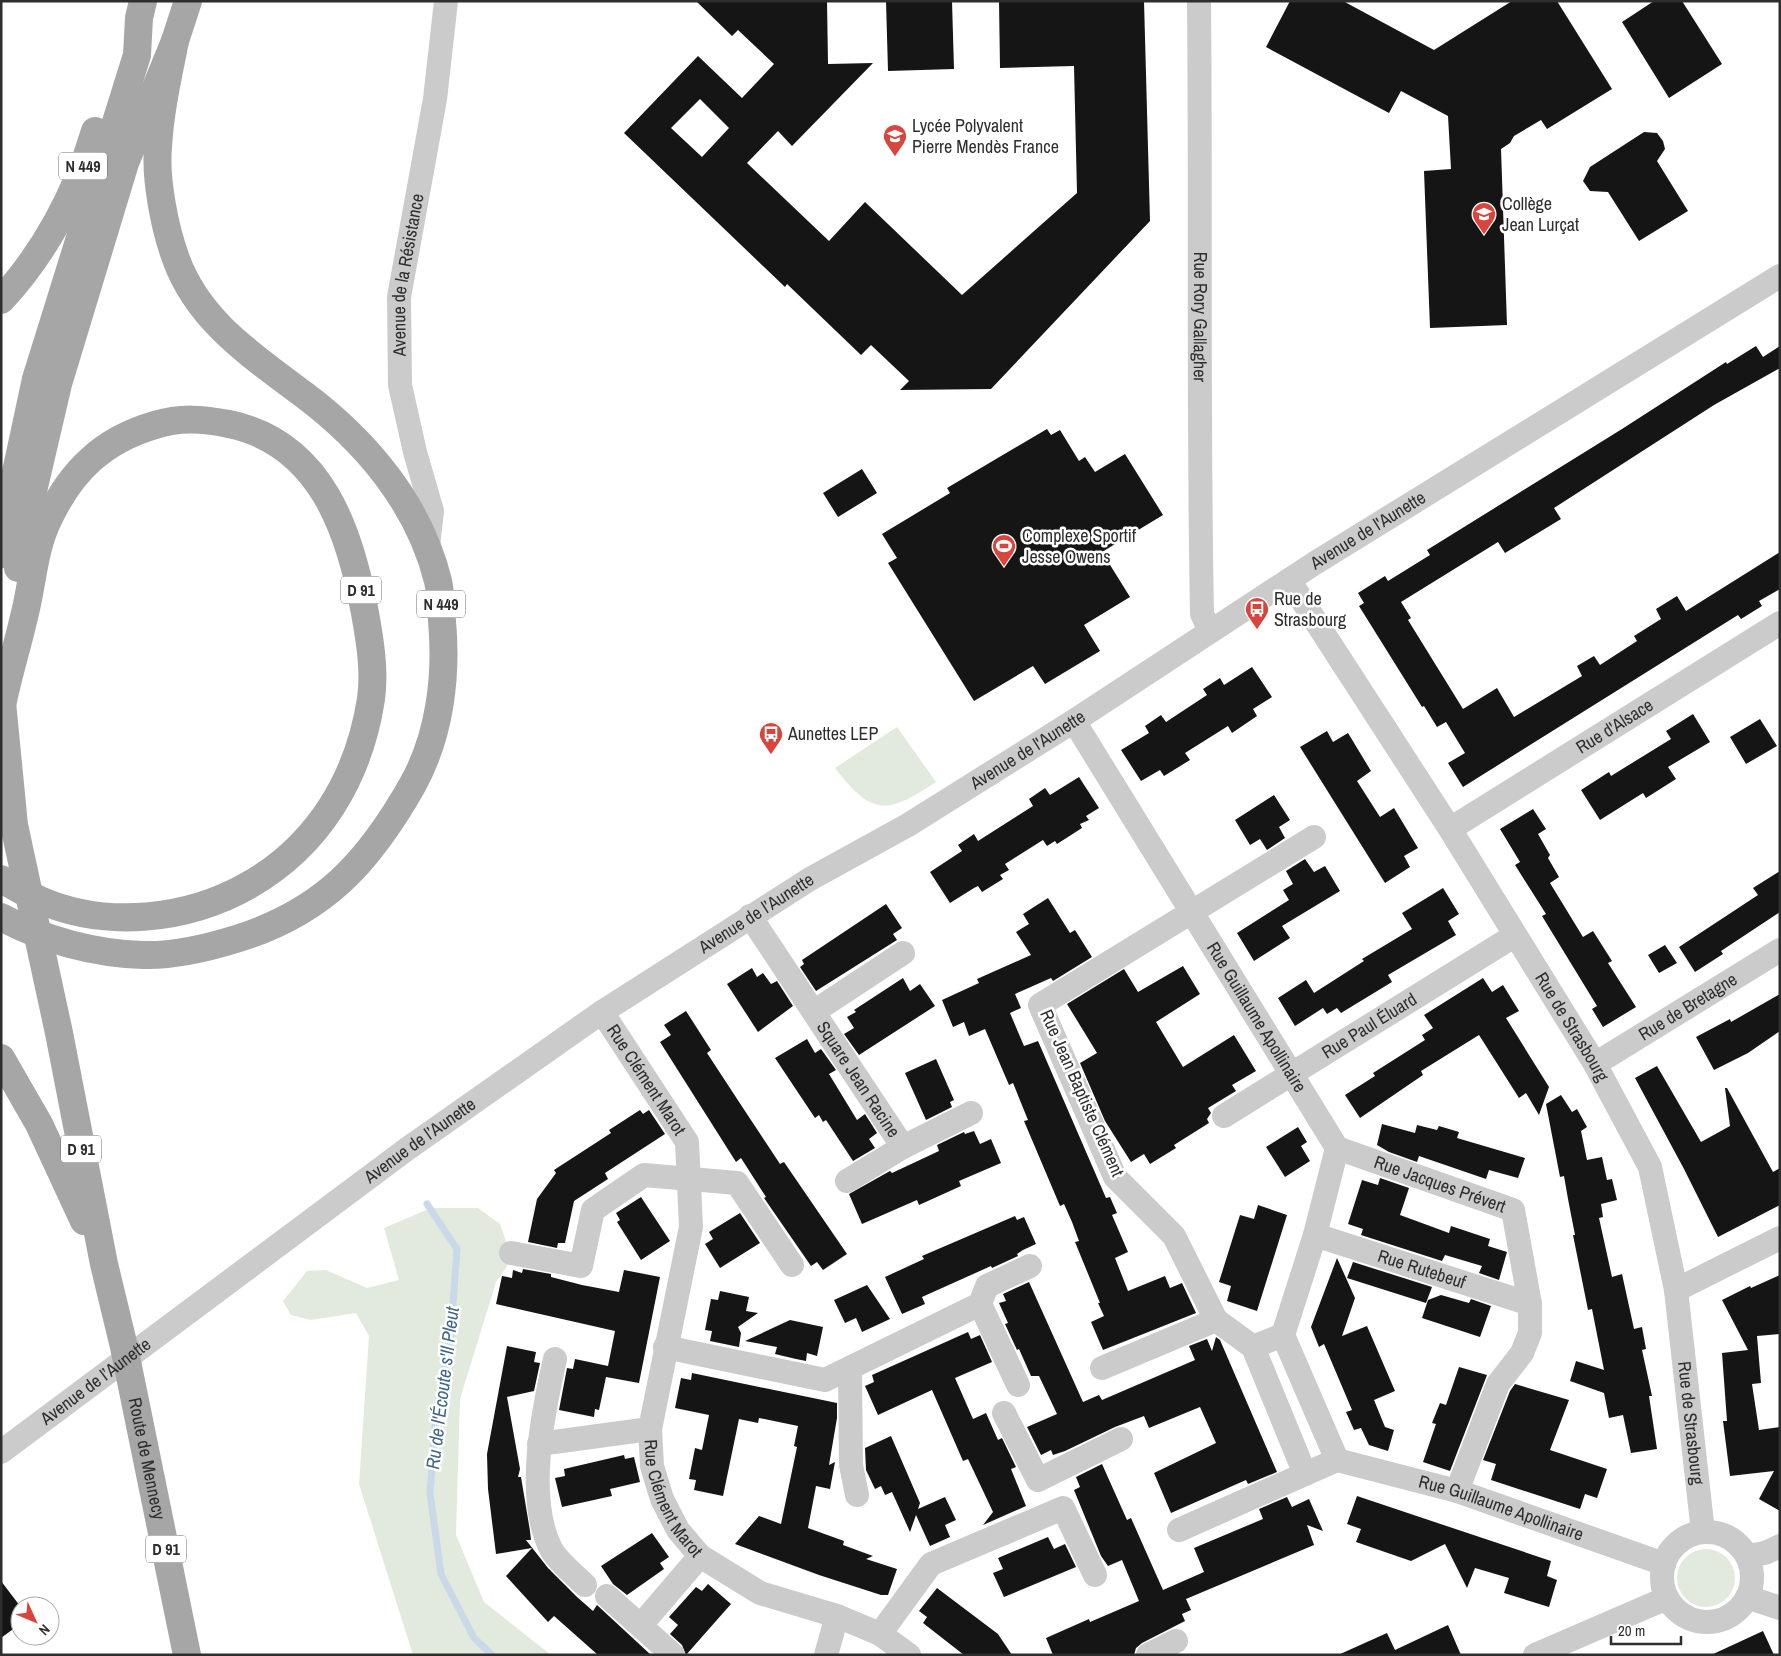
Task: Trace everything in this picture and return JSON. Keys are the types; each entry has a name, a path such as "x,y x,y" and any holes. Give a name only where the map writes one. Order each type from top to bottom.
{"main road":[{"name":"N 449","path":"1,918 59,940 109,952 146,955 189,950 238,939 285,920 312,905 343,881 372,848 396,814 416,779 431,742 442,695 445,646 439,585 428,546 415,518 392,481 345,429 306,396 240,348 204,312 176,260 162,200 157,150 175,41 188,1"},
{"name":"N 449","path":"1,300 24,276 57,222 87,158 118,53 141,10"},
{"path":"1,558 4,528 36,380 137,55 141,10"},
{"path":"5,687 22,534 58,384 125,163 175,41"},
{"name":"D 91","path":"1,879 40,900 76,911 115,916 159,916 198,908 236,893 268,874 296,851 322,823 342,790 358,755 371,698 372,660 357,572 346,534 330,498 314,476 288,452 265,436 237,426 204,420 173,419 140,429 113,442 89,460 66,488 46,522 34,558 27,605 5,687 6,758 14,825 58,1033 104,1264"},
{"name":"D 91","path":"1,1058 39,1124 104,1264"},
{"name":"Route de Mennecy","path":"104,1264 124,1347 188,1655"}],"street":[{"name":"Avenue de la Résistance","path":"428,546 432,511 400,384 399,297 435,99 446,1"},
{"name":"Rue Rory Gallagher","path":"1199,1 1202,230 1198,415 1202,614 1210,631"},
{"name":"Avenue de l'Aunette","path":"856,852 908,825 1074,721 1289,580 1780,276"},
{"name":"Rue de Strasbourg","path":"1289,580 1450,829 1514,936 1595,1064 1650,1167 1676,1290 1703,1532"},
{"name":"Rue d'Alsace","path":"1450,829 1780,623"},
{"name":"Rue Guillaume Apollinaire","path":"1074,721 1337,1148"},
{"name":"Rue Jean Baptiste Clément","path":"1216,1320 1174,1236 1115,1177 1040,1005 1314,837"},
{"name":"Avenue de l’Aunette","path":"1,1452 407,1149 602,1012 750,916 856,852"},
{"name":"Square Jean Racine","path":"750,916 904,1147"},
{"name":"Rue Paul Éluard","path":"1224,1116 1514,936"},
{"name":"Rue de Bretagne","path":"1595,1064 1780,950"},
{"name":"Square Jean Racine","path":"815,1011 903,953"},
{"name":"Rue Clément Marot","path":"602,1012 687,1142 691,1227 665,1347 650,1429 652,1466 662,1500 678,1530 700,1556 760,1593 837,1616 880,1634 909,1655"},
{"name":"Square Jean Racine","path":"847,1181 904,1147 972,1112"},
{"path":"1179,1530 1337,1460 1283,1334 1315,1235 1337,1148"},
{"name":"Rue Jacques Prévert","path":"1337,1148 1512,1210 1530,1304 1528,1343 1515,1364 1498,1384 1458,1490"},
{"path":"511,1253 581,1266 593,1210 644,1175 737,1184 792,1265"},
{"name":"Rue Rutebeuf","path":"1315,1235 1530,1304"},
{"path":"1676,1290 1780,1238"},
{"path":"665,1347 825,1380 980,1304 988,1286 1030,1266"},
{"path":"980,1304 1018,1385"},
{"path":"1102,1368 1216,1320 1254,1346 1305,1474"},
{"path":"1254,1346 1283,1334"},
{"path":"554,1359 539,1444 539,1481 544,1530 552,1550 585,1584"},
{"path":"850,1368 851,1465 857,1495"},
{"path":"1004,1413 1038,1480 1063,1508 1095,1575"},
{"path":"539,1444 650,1429"},
{"path":"1038,1480 1121,1439"},
{"name":"Rue Guillaume Apollinaire","path":"1337,1460 1458,1490 1664,1564"},
{"path":"880,1634 931,1564 1063,1508"},
{"path":"1703,1532 1725,1536 1737,1544 1746,1556 1751,1569 1751,1583 1747,1597 1739,1608 1728,1617 1715,1621 1701,1622 1687,1617 1676,1609 1667,1598 1662,1576 1664,1564 1670,1551 1681,1540 1703,1532"},
{"path":"1746,1556 1765,1553 1780,1546"},
{"path":"641,1625 700,1556"},
{"path":"608,1596 673,1655"},
{"path":"1747,1597 1780,1608"},
{"path":"1535,1655 1667,1598"},
{"path":"826,1655 837,1616"},
{"path":"1148,1655 1176,1641"}],"shaded area":[{"path":"897,727 936,782 919,793 892,805 870,802 848,784 835,768"},
{"path":"431,1208 478,1208 500,1224 512,1259 496,1282 460,1399 456,1535 484,1602 551,1655 413,1655 359,1484 369,1336 356,1313 311,1320 291,1315 283,1301 307,1271 326,1270 367,1288 399,1280 384,1228"},
{"path":"1700,1549 1712,1549 1727,1557 1735,1572 1735,1584 1727,1599 1712,1607 1700,1607 1685,1599 1677,1584 1677,1572 1685,1557"}],"building":[{"path":"696,1 827,1 828,64 873,63 792,146 778,131 747,163 829,241 865,202 962,295 1077,193 1074,66 1000,68 999,1 1144,1 1150,221 991,389 900,390 909,381 871,345 861,355 787,284 785,287 624,133 698,56 742,98 774,64 738,30 732,36","holes":["700,99 729,128 702,157 671,128"]},
{"path":"886,1 952,1 954,69 888,71"},
{"name":"Collège Jean Lurçat","path":"1290,1 1343,1 1434,50 1512,1 1557,1 1612,89 1547,129 1541,120 1514,136 1510,143 1501,149 1507,325 1430,328 1424,171 1451,169 1448,116 1401,91 1389,113 1266,47"},
{"path":"1654,1 1682,1 1722,64 1669,98 1622,22"},
{"path":"1644,132 1657,133 1663,141 1665,149 1657,161 1688,211 1639,241 1608,192 1590,191 1583,181 1590,167"},
{"path":"1756,346 1763,357 1780,346 1780,368 1714,405 1554,508 1561,519 1505,553 1498,542 1401,602 1411,618 1408,620 1463,709 1497,688 1514,717 1582,676 1577,666 1594,656 1600,665 1637,641 1634,636 1661,619 1656,609 1677,596 1686,611 1780,552 1780,589 1759,601 1762,606 1741,619 1738,615 1463,787 1448,763 1465,753 1446,722 1437,727 1424,706 1422,707 1359,606 1364,603 1358,593 1385,576 1388,581 1430,555 1427,550 1726,362 1727,364"},
{"name":"Complexe Sportif Jesse Owens","path":"1047,429 1051,435 1060,430 1079,461 1085,457 1095,472 1125,454 1163,515 1102,552 1130,597 1084,625 1100,651 1045,684 1033,666 974,701 888,563 897,558 882,534 950,493 947,488"},
{"path":"862,469 877,493 838,517 823,493"},
{"path":"1252,667 1272,697 1253,709 1257,716 1232,733 1228,726 1185,753 1190,760 1164,776 1160,770 1141,781 1121,750 1149,733 1145,726 1161,715 1166,722 1207,695 1203,689 1220,678 1224,685"},
{"path":"1693,714 1710,742 1668,767 1676,779 1646,798 1643,793 1600,820 1581,790 1609,772 1611,776 1671,739 1666,731"},
{"path":"1760,719 1777,746 1746,764 1730,737"},
{"path":"1327,731 1333,742 1348,733 1371,771 1357,781 1380,817 1394,808 1418,848 1404,856 1410,867 1385,883 1300,747"},
{"path":"1079,777 1099,808 1086,816 1089,820 1080,824 1082,828 1057,844 1055,841 1047,846 1043,840 1005,864 1009,870 1000,875 1003,879 982,892 978,886 950,903 930,872 962,851 958,845 974,834 978,841 1033,806 1029,799 1045,788 1050,795"},
{"path":"1274,795 1290,820 1279,827 1285,838 1267,850 1260,839 1250,845 1235,820"},
{"path":"1533,809 1546,829 1538,834 1550,855 1548,858 1559,877 1550,883 1583,937 1593,931 1612,961 1608,963 1636,1007 1603,1027 1592,1009 1597,1006 1542,916 1546,914 1515,865 1520,862 1500,829"},
{"path":"1305,859 1314,872 1325,866 1340,891 1282,926 1290,938 1254,961 1237,933 1289,900 1283,890 1293,884 1286,871"},
{"path":"1780,871 1780,912 1721,951 1723,954 1695,972 1679,947 1758,895 1753,888"},
{"path":"1443,888 1459,914 1448,921 1456,935 1388,975 1392,982 1341,1013 1337,1008 1327,1014 1323,1008 1295,1026 1278,998 1306,980 1314,993 1364,961 1362,959 1412,929 1402,913"},
{"path":"1048,898 1070,933 1075,930 1092,957 1053,981 1051,978 1015,994 1021,1008 1010,1013 1024,1046 1038,1041 1106,1198 1110,1197 1117,1213 1112,1215 1128,1252 1115,1258 1128,1291 1165,1276 1170,1288 1182,1283 1196,1313 1103,1350 1091,1322 1104,1316 1098,1303 1100,1303 1075,1242 1079,1241 1072,1222 1064,1204 1060,1206 1024,1121 1028,1120 1013,1083 1009,1085 985,1029 969,1036 964,1022 953,1027 942,1000 979,983 977,979 1031,955 1016,932 1029,924 1023,914"},
{"path":"886,904 902,928 893,934 897,940 816,991 800,967 804,964 802,960"},
{"path":"1665,945 1677,963 1659,973 1648,955"},
{"path":"1183,966 1200,994 1156,1022 1183,1067 1234,1035 1256,1071 1232,1085 1236,1091 1208,1108 1211,1113 1207,1119 1209,1123 1174,1145 1176,1148 1150,1164 1144,1154 1131,1162 1105,1121 1080,1063 1097,1053 1067,1004 1124,969 1138,992"},
{"path":"752,968 757,977 763,973 771,984 777,981 793,1006 758,1032 727,984"},
{"path":"903,978 910,991 920,984 935,1006 859,1055 844,1034 854,1028 847,1017 856,1012 854,1010"},
{"path":"1483,978 1492,992 1503,985 1519,1011 1506,1018 1549,1087 1539,1115 1526,1093 1519,1098 1479,1035 1421,1071 1423,1075 1360,1118 1345,1095 1375,1076 1373,1073 1425,1040 1422,1035 1433,1028 1424,1015"},
{"path":"1780,994 1780,1031 1748,1053 1714,1070 1696,1037 1730,1019 1731,1022"},
{"path":"686,1011 711,1050 707,1053 780,1164 784,1162 847,1254 823,1270 817,1262 811,1266 764,1198 766,1197 741,1158 736,1162 660,1042 671,1035 664,1025"},
{"path":"807,1039 815,1053 821,1049 836,1070 829,1074 857,1120 865,1114 877,1133 869,1139 875,1148 853,1161 826,1120 823,1122 819,1115 815,1118 775,1058"},
{"path":"936,1059 954,1100 950,1102 952,1107 926,1120 905,1073"},
{"path":"1657,1066 1701,1142 1730,1126 1725,1088 1727,1088 1773,1172 1780,1168 1780,1205 1718,1237 1635,1078"},
{"path":"1561,1095 1572,1112 1577,1109 1587,1127 1581,1131 1587,1160 1602,1157 1607,1180 1612,1179 1617,1200 1601,1204 1603,1217 1599,1218 1612,1277 1622,1274 1634,1329 1642,1327 1646,1349 1642,1350 1652,1396 1649,1396 1657,1449 1631,1453 1623,1415 1609,1418 1604,1393 1570,1381 1576,1361 1604,1370 1592,1309 1588,1310 1573,1235 1575,1235 1564,1176 1560,1177 1546,1104"},
{"path":"640,1110 643,1114 649,1110 665,1134 605,1173 608,1179 574,1201 565,1243 558,1243 557,1248 528,1242 537,1199 556,1173 554,1170 611,1133 609,1130"},
{"path":"1382,1124 1415,1133 1417,1125 1437,1130 1439,1126 1459,1132 1457,1138 1525,1158 1518,1178 1489,1170 1486,1179 1419,1156 1417,1162 1389,1152 1377,1145"},
{"path":"1298,1127 1307,1142 1301,1146 1310,1161 1285,1177 1266,1147"},
{"path":"974,1131 980,1144 991,1139 1001,1163 959,1181 961,1186 919,1205 917,1200 862,1224 849,1194 890,1171 892,1173 939,1151 937,1145 964,1132 965,1134"},
{"path":"1380,1178 1409,1188 1400,1215 1449,1233 1451,1226 1490,1239 1488,1246 1507,1252 1499,1280 1479,1273 1482,1266 1445,1255 1442,1261 1361,1235 1363,1229 1348,1224 1362,1180 1378,1185"},
{"path":"641,1197 670,1241 641,1260 617,1222 620,1220 616,1213"},
{"path":"1258,1205 1287,1215 1257,1311 1227,1301 1231,1286 1219,1282 1240,1215 1254,1219"},
{"path":"740,1213 760,1243 720,1268 705,1244 713,1239 709,1232"},
{"path":"1015,1216 1017,1220 1024,1217 1036,1244 1017,1254 1018,1256 922,1297 925,1304 902,1314 885,1277 924,1259 922,1256"},
{"path":"1337,1258 1355,1298 1342,1336 1367,1326 1395,1391 1374,1400 1385,1427 1394,1430 1388,1451 1369,1445 1361,1428 1354,1430 1346,1412 1352,1410 1324,1344 1319,1347 1311,1327"},
{"path":"1353,1262 1432,1287 1426,1303 1347,1278"},
{"path":"523,1269 551,1274 551,1277 582,1285 619,1292 624,1270 660,1277 639,1383 606,1377 599,1410 595,1409 594,1417 559,1410 567,1368 573,1369 575,1359 608,1366 615,1331 496,1304 502,1276 512,1278 513,1270 522,1273"},
{"path":"1780,1275 1780,1334 1757,1336 1761,1383 1752,1384 1759,1430 1780,1427 1780,1511 1759,1499 1774,1471 1730,1476 1723,1421 1727,1421 1722,1353 1748,1350 1722,1300 1750,1286 1751,1288"},
{"path":"1029,1282 1083,1402 1099,1395 1102,1400 1195,1360 1189,1346 1207,1339 1212,1351 1216,1337 1220,1340 1277,1472 1248,1484 1246,1480 1171,1513 1154,1473 1216,1443 1200,1407 1149,1428 1144,1416 1115,1427 1065,1451 1053,1455 1051,1450 1041,1455 1027,1427 1057,1414 1039,1376 1031,1376 1019,1349 1017,1350 1005,1324 1008,1323 999,1303 1006,1301 1003,1294"},
{"path":"867,1285 890,1319 862,1332 856,1318 845,1323 834,1300"},
{"path":"720,1291 749,1297 746,1311 758,1313 738,1327 741,1333 739,1347 710,1341 712,1331 705,1330 711,1299 718,1300"},
{"path":"1441,1295 1469,1303 1471,1299 1491,1306 1480,1337 1422,1318 1428,1300"},
{"path":"790,1320 823,1327 817,1356 807,1353 806,1361 796,1359 775,1354 777,1347 745,1341"},
{"path":"968,1332 971,1339 980,1335 992,1362 955,1378 973,1419 986,1413 998,1440 1002,1438 1016,1467 1011,1469 1026,1506 983,1525 993,1512 968,1459 963,1461 932,1390 878,1415 865,1386 874,1382 872,1375"},
{"path":"507,1346 536,1352 534,1362 540,1363 534,1391 507,1397 520,1469 518,1477 521,1477 530,1531 531,1540 526,1540 548,1568 577,1597 593,1611 597,1605 651,1655 598,1655 554,1616 548,1622 506,1576 532,1548 496,1554 488,1489 487,1454"},
{"path":"1459,1367 1487,1375 1450,1471 1423,1462 1436,1424 1432,1423 1440,1403 1446,1405"},
{"path":"692,1373 837,1403 837,1418 829,1465 835,1462 830,1489 816,1486 808,1528 844,1541 843,1545 873,1556 866,1559 897,1569 888,1595 881,1595 819,1575 735,1544 759,1516 781,1524 797,1447 794,1446 798,1426 759,1418 758,1423 739,1419 723,1496 694,1490 696,1480 689,1479 695,1448 702,1450 709,1415 675,1408 681,1378 691,1380"},
{"path":"1515,1384 1569,1400 1550,1450 1607,1469 1597,1498 1585,1494 1580,1509 1491,1480 1496,1464 1483,1460 1510,1391"},
{"path":"891,1436 920,1503 918,1509 945,1497 956,1520 945,1525 950,1537 930,1546 916,1515 910,1532 892,1492 885,1495 881,1486 875,1489 866,1470 865,1448"},
{"path":"624,1455 625,1459 634,1457 640,1482 610,1489 612,1496 562,1507 555,1478 565,1476 564,1469"},
{"path":"1102,1464 1127,1520 1131,1518 1163,1590 1204,1572 1194,1548 1263,1519 1259,1509 1287,1497 1292,1507 1309,1499 1323,1531 1307,1525 1314,1545 1186,1599 1191,1610 1182,1614 1185,1621 1142,1643 1136,1648 1134,1655 1053,1655 1046,1638 1089,1619 1090,1622 1139,1601 1122,1560 1108,1566 1101,1556 1074,1490 1080,1487 1076,1477"},
{"path":"1357,1496 1551,1561 1547,1576 1557,1580 1549,1607 1504,1593 1509,1578 1475,1568 1467,1588 1445,1544 1411,1561 1356,1542 1361,1529 1347,1524"},
{"path":"652,1533 669,1557 660,1563 664,1569 627,1595 613,1584 601,1566"},
{"path":"1048,1537 1054,1549 1065,1544 1076,1567 1004,1597 993,1573 1003,1569 998,1558"},
{"path":"1,1581 12,1596 10,1596 10,1631 1,1638"},
{"path":"708,1584 731,1604 686,1655 682,1645 670,1634 678,1625 669,1617 696,1587 702,1591"},
{"path":"937,1588 998,1634 1012,1655 964,1655 923,1623 927,1617 919,1611"},
{"path":"1448,1625 1461,1655 1338,1655 1387,1633 1395,1650"},
{"path":"1763,1631 1774,1655 1711,1655"}],"waterway":[{"name":"Ru de l'Écoute s'Il Pleut","path":"427,1204 457,1249 450,1344 436,1412 430,1493 441,1574 474,1638 492,1655"}],"place":[{"name":"Lycée Polyvalent Pierre Mendès France","path":"895,157"},
{"name":"Collège Jean Lurçat","path":"1484,235"},
{"name":"Complexe Sportif Jesse Owens","path":"1004,567"},
{"name":"Rue de Strasbourg","path":"1257,630"},
{"name":"Aunettes LEP","path":"771,755"}]}
